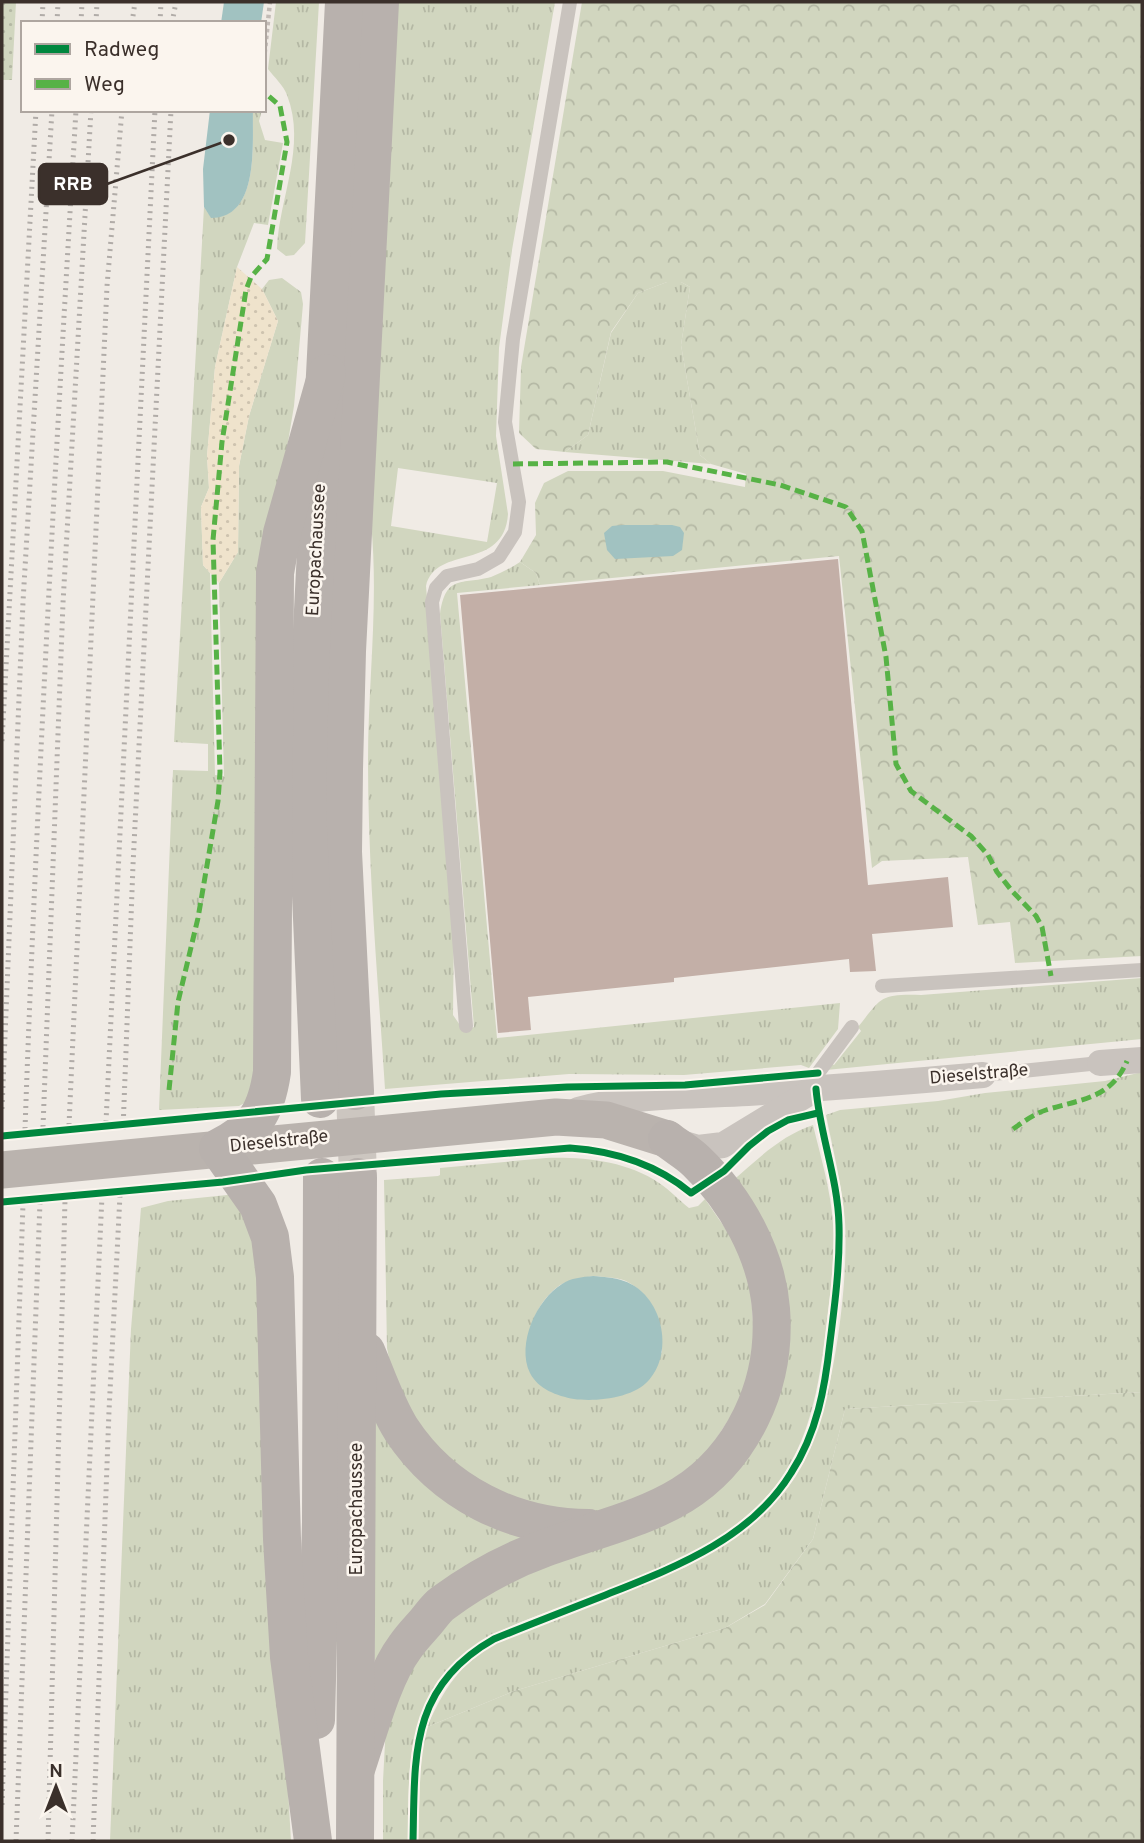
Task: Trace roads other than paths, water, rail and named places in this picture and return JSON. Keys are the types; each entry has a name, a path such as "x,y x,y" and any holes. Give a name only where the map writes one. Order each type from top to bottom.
{"main road":[{"name":"Europachaussee","path":"344,2 310,669 307,805 351,1097 343,852 347,651 380,2"},
{"path":"313,1841 289,1657 282,1539 275,1277 270,1237 258,1205 218,1148 241,1136 254,1124 265,1101 272,1072 275,573 282,533 327,373"},
{"path":"356,1769 382,1692 403,1648 441,1605 489,1573 518,1559 654,1511 687,1494 716,1469 740,1441 759,1402 769,1368 773,1332 770,1292 755,1244 733,1208 695,1160 667,1139"},
{"name":"Europachaussee","path":"313,1841 321,1522 340,1177 358,1330 355,1841"},
{"path":"358,1330 387,1404 401,1430 457,1487 491,1508 540,1524 612,1527"}],"street":[{"name":"Dieselstraße","path":"1100,1063 1142,1060"},
{"name":"Dieselstraße","path":"556,1117 596,1105 636,1099 816,1089 983,1075"},
{"name":"Dieselstraße","path":"2,1170 294,1140 441,1111 606,1120 698,1148 723,1145 783,1106 816,1089"}],"lane":[{"path":"466,1026 432,602 436,587 447,576 478,569 499,557 515,532 519,502 505,422 513,339 570,2"},
{"path":"882,986 1142,970"},
{"path":"816,1089 818,1073 852,1027"},
{"name":"Dieselstraße","path":"983,1075 1100,1063"}],"water":[{"path":"224,2 264,2 261,21 221,21"},
{"path":"210,112 253,112 252,159 246,193 238,206 227,215 211,218 204,207 203,169"},
{"path":"612,526 680,527 684,533 682,550 673,556 615,559 607,550 604,533"},
{"path":"593,1276 624,1281 648,1298 660,1324 663,1339 661,1354 657,1368 649,1380 634,1391 603,1399 574,1399 549,1391 533,1379 526,1361 527,1336 537,1311 553,1291 569,1280"}],"tunnel":[{"path":"355,1091 358,1177"}],"railway":[{"path":"42,21 43,2"},
{"path":"57,21 58,2"},
{"path":"81,21 82,2"},
{"path":"96,21 97,2"},
{"path":"132,21 135,2"},
{"path":"160,21 161,2"},
{"path":"172,21 176,2"},
{"path":"2,741 36,112"},
{"path":"2,1109 23,602 52,112"},
{"path":"25,1129 35,874 76,112"},
{"path":"43,1127 63,603 91,112"},
{"path":"69,1125 107,286 122,112"},
{"path":"106,1122 155,112"},
{"path":"123,1130 133,865 171,112"},
{"path":"93,1841 120,1195"},
{"path":"72,1841 102,1196"},
{"path":"48,1841 65,1200"},
{"path":"16,1841 40,1202"},
{"path":"2,1805 23,1204"}],"place":[{"name":"RRB","path":"229,140"}]}
